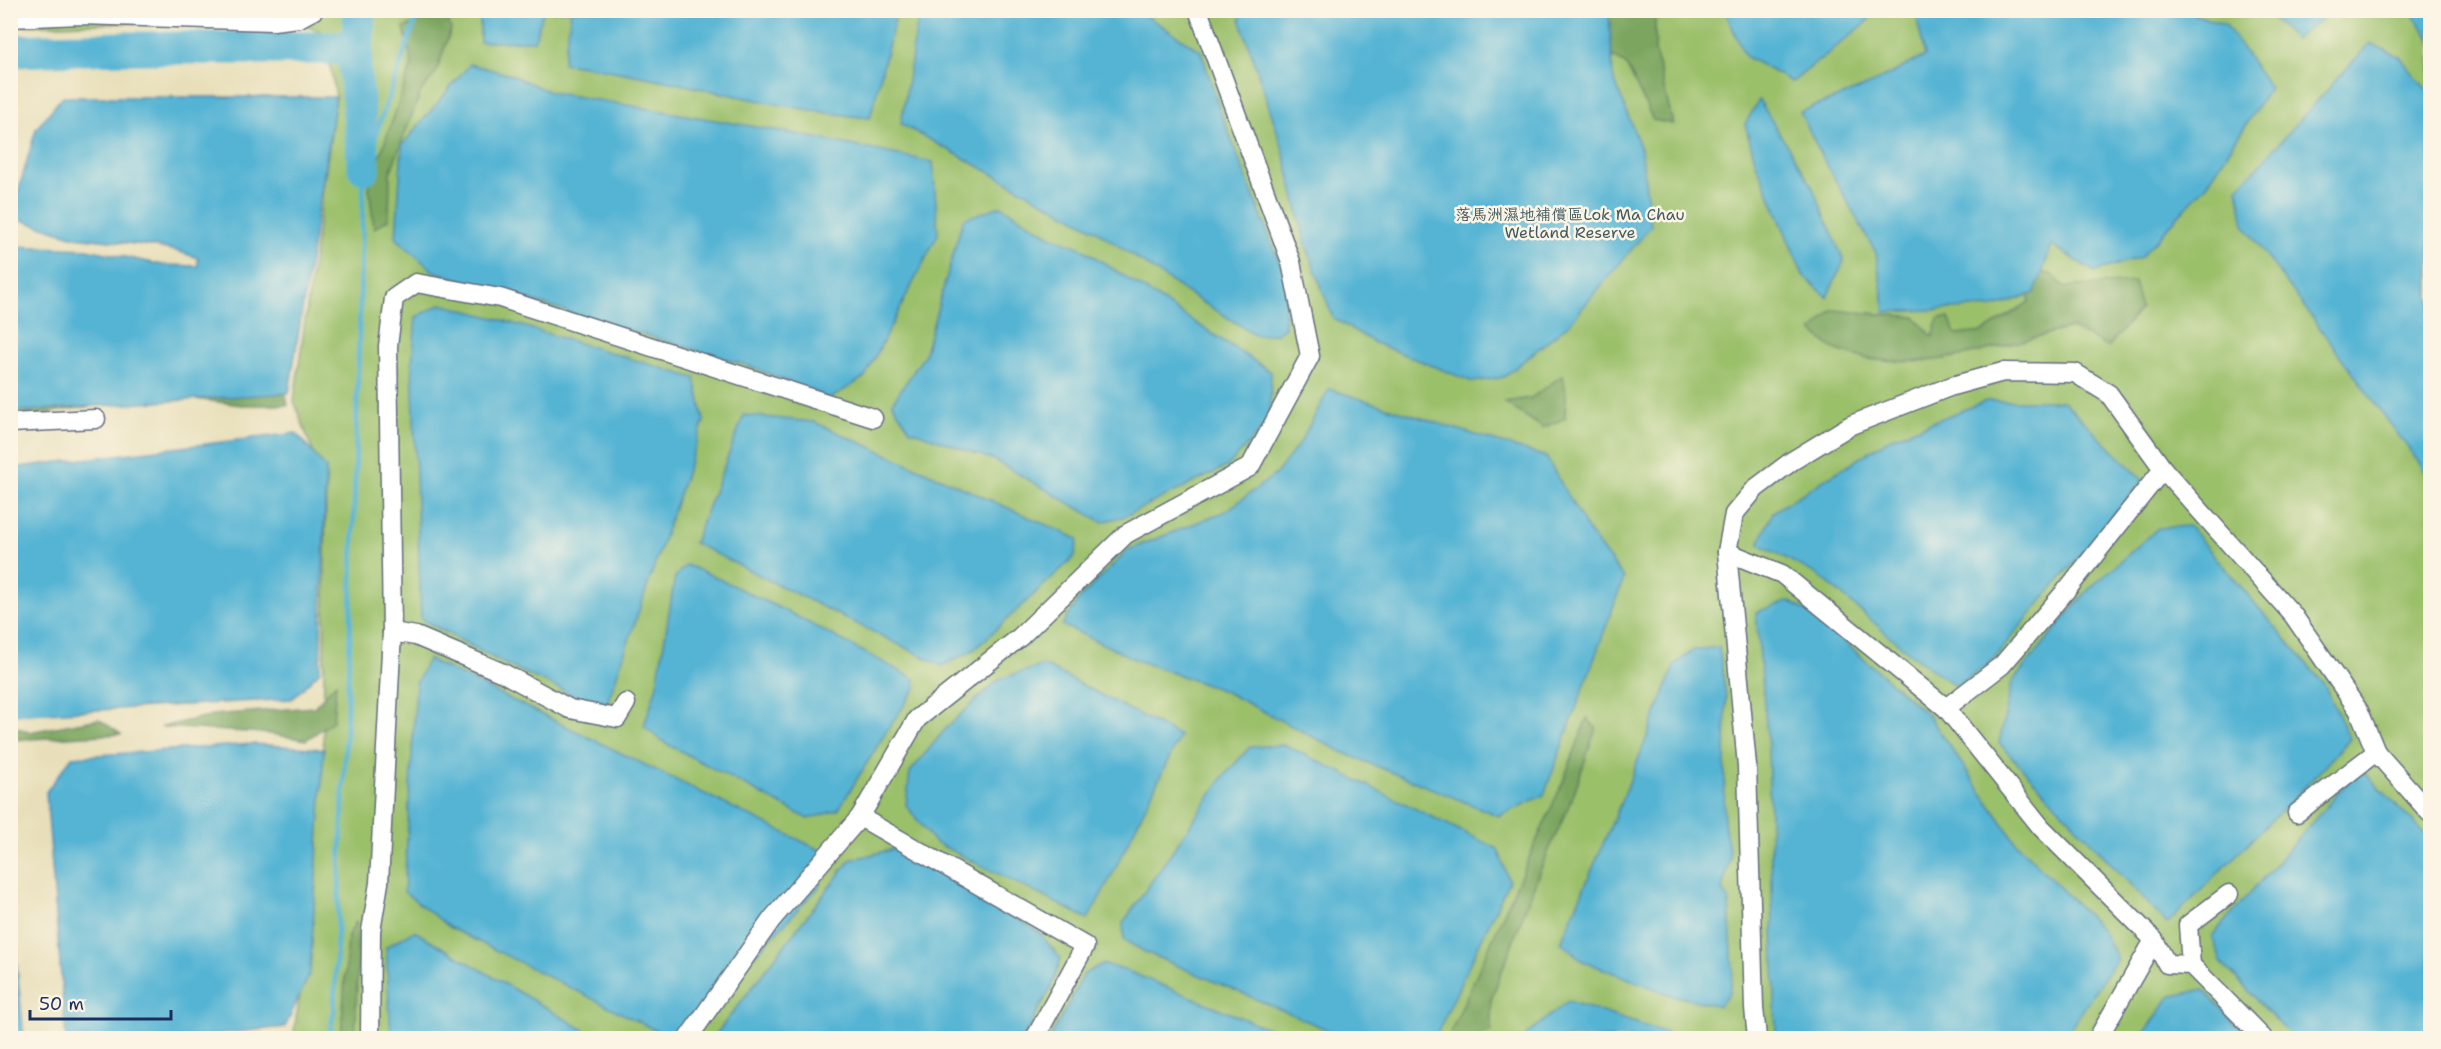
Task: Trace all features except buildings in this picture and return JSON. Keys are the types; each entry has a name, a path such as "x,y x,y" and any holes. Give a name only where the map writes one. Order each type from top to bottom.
{"street":[{"path":"10,18 80,15 273,21 299,18 314,10"},
{"path":"688,1038 772,920 860,817 917,719 1020,637 1126,534 1250,467 1310,356 1291,262 1198,10"},
{"path":"370,1038 371,931 379,883 392,632 388,346 394,298 416,283 500,298 873,418"},
{"path":"1757,1038 1754,1008 1747,766 1727,552 1734,514 1756,488 1792,460 1851,425 1952,386 2003,372 2075,373 2109,394 2163,469 2293,615 2359,711 2376,752 2430,813"},
{"path":"10,423 96,419"},
{"path":"1946,708 2002,665 2069,587 2163,469"},
{"path":"1727,552 1782,574 1946,708 2041,827 2154,940 2167,964 2192,965"},
{"path":"392,632 416,636 503,673 570,709 616,718 626,703"},
{"path":"2297,813 2376,752"},
{"path":"860,817 1085,946 1035,1038"},
{"path":"2229,894 2188,925 2192,965 2264,1038"},
{"path":"2098,1038 2154,940"}],"green space":[{"path":"443,10 451,29 436,73 421,91 390,173 389,219 374,228 368,180 381,153 412,64 404,28"},
{"name":"落馬洲濕地補償區Lok Ma Chau Wetland Reserve","path":"10,11 2430,11 2430,1038 293,1038 300,994 323,759 326,477 313,452 294,401 336,97 324,33 287,19 11,26"},
{"path":"1587,11 1655,11 1655,51 1673,124 1653,120 1626,64 1594,45"},
{"path":"2032,272 2051,274 2065,287 2134,282 2141,308 2108,347 2071,328 1984,351 1925,361 1895,362 1866,358 1834,349 1812,331 1833,310 1915,317 1933,337 1939,318 1949,318 1956,335 1983,332 2029,302"},
{"path":"1563,375 1566,393 1565,418 1543,428 1504,402 1531,398"},
{"path":"284,387 288,405 242,405 163,395 22,417 11,413 11,399"},
{"path":"336,683 333,721 306,740 264,733 161,727 212,715 314,707"},
{"path":"1587,718 1596,728 1573,796 1539,873 1491,1000 1491,1031 1471,1038 1448,1038 1562,784"},
{"path":"99,719 121,734 11,740 11,725 29,732"},
{"path":"356,922 358,958 355,1038 341,1038 348,935"}],"water":[{"path":"480,10 544,11 534,41 480,42"},
{"path":"571,10 897,11 870,118 793,107 563,63"},
{"path":"1242,10 1609,11 1613,76 1641,149 1651,226 1570,323 1504,377 1473,382 1375,343 1333,318 1306,245 1282,146 1240,19"},
{"path":"919,11 1139,11 1201,51 1221,113 1286,279 1285,327 1275,334 1256,335 1189,294 1092,228 901,124"},
{"path":"1725,11 1877,11 1861,27 1792,82 1745,56"},
{"path":"1923,11 2184,11 2226,25 2270,88 2208,183 2141,257 2094,272 2052,245 2035,293 1995,307 1885,312 1876,253 1800,112 1867,86 1925,56 1917,19"},
{"path":"2265,11 2332,11 2295,39"},
{"path":"2410,11 2430,11 2430,39"},
{"path":"2370,43 2399,56 2430,94 2430,478 2244,225 2238,188"},
{"path":"470,64 511,75 550,92 786,132 933,162 938,234 865,377 830,399 752,367 433,271 396,238 402,145"},
{"path":"62,97 336,97 289,393 11,412 12,246 87,249 163,265 198,266 198,258 177,251 75,237 11,217 36,129"},
{"path":"1759,100 1812,186 1844,261 1827,297 1803,275 1756,163 1745,124"},
{"path":"1001,206 1050,236 1081,248 1271,372 1270,420 1228,466 1125,516 1102,522 994,460 910,430 892,403 924,356 963,219"},
{"path":"441,304 499,319 695,378 704,421 605,710 501,662 421,619 412,363 416,317"},
{"path":"1329,389 1546,457 1591,535 1624,578 1544,795 1499,816 1344,753 1224,691 1139,661 1062,625 1080,598 1128,550 1226,511 1277,473 1301,441"},
{"path":"1986,401 2063,401 2143,480 1988,665 1956,686 1909,653 1820,576 1759,544 1773,512 1891,438"},
{"path":"744,415 814,422 1078,539 1075,556 974,650 942,666 694,543"},
{"path":"296,433 326,468 320,671 292,699 11,715 11,468"},
{"path":"2189,526 2324,684 2350,739 2167,924 1999,743 2012,682 2088,590 2158,528"},
{"path":"686,565 794,615 915,679 916,688 838,810 808,819 665,743 644,726 657,685 675,577"},
{"path":"1789,601 1815,616 1929,716 2017,844 2102,930 2117,959 2064,1038 1776,1038 1768,746 1756,612"},
{"path":"1719,647 1726,696 1724,821 1730,857 1722,890 1729,901 1733,972 1729,994 1719,1006 1671,995 1583,961 1561,942 1627,788 1675,664 1694,650"},
{"path":"428,659 826,853 819,887 677,1038 671,1038 451,928 404,892 416,684"},
{"path":"1044,665 1180,736 1088,919 934,842 906,805 910,772 947,727 999,679"},
{"path":"253,744 324,749 310,973 285,1027 181,1038 66,1038 46,792 72,757"},
{"path":"1285,745 1498,849 1509,881 1435,1038 1347,1038 1145,952 1124,940 1123,923 1223,777 1250,747"},
{"path":"2360,768 2430,839 2430,1038 2293,1038 2221,962 2212,936"},
{"path":"898,848 1039,932 1061,959 1052,986 1023,1038 713,1038 850,860"},
{"path":"10,866 17,969 24,1038 11,1038"},
{"path":"414,931 598,1038 391,1038 386,947"},
{"path":"1102,964 1125,970 1291,1038 1050,1038 1084,974"},
{"path":"2203,989 2248,1038 2141,1038 2170,997"},
{"path":"1568,1001 1682,1038 1525,1038 1528,1033"}],"waterway":[{"path":"360,10 355,69 364,168"},
{"path":"329,1038 334,1011 351,611 364,168 419,10"},
{"path":"10,51 124,48 357,48"}]}
